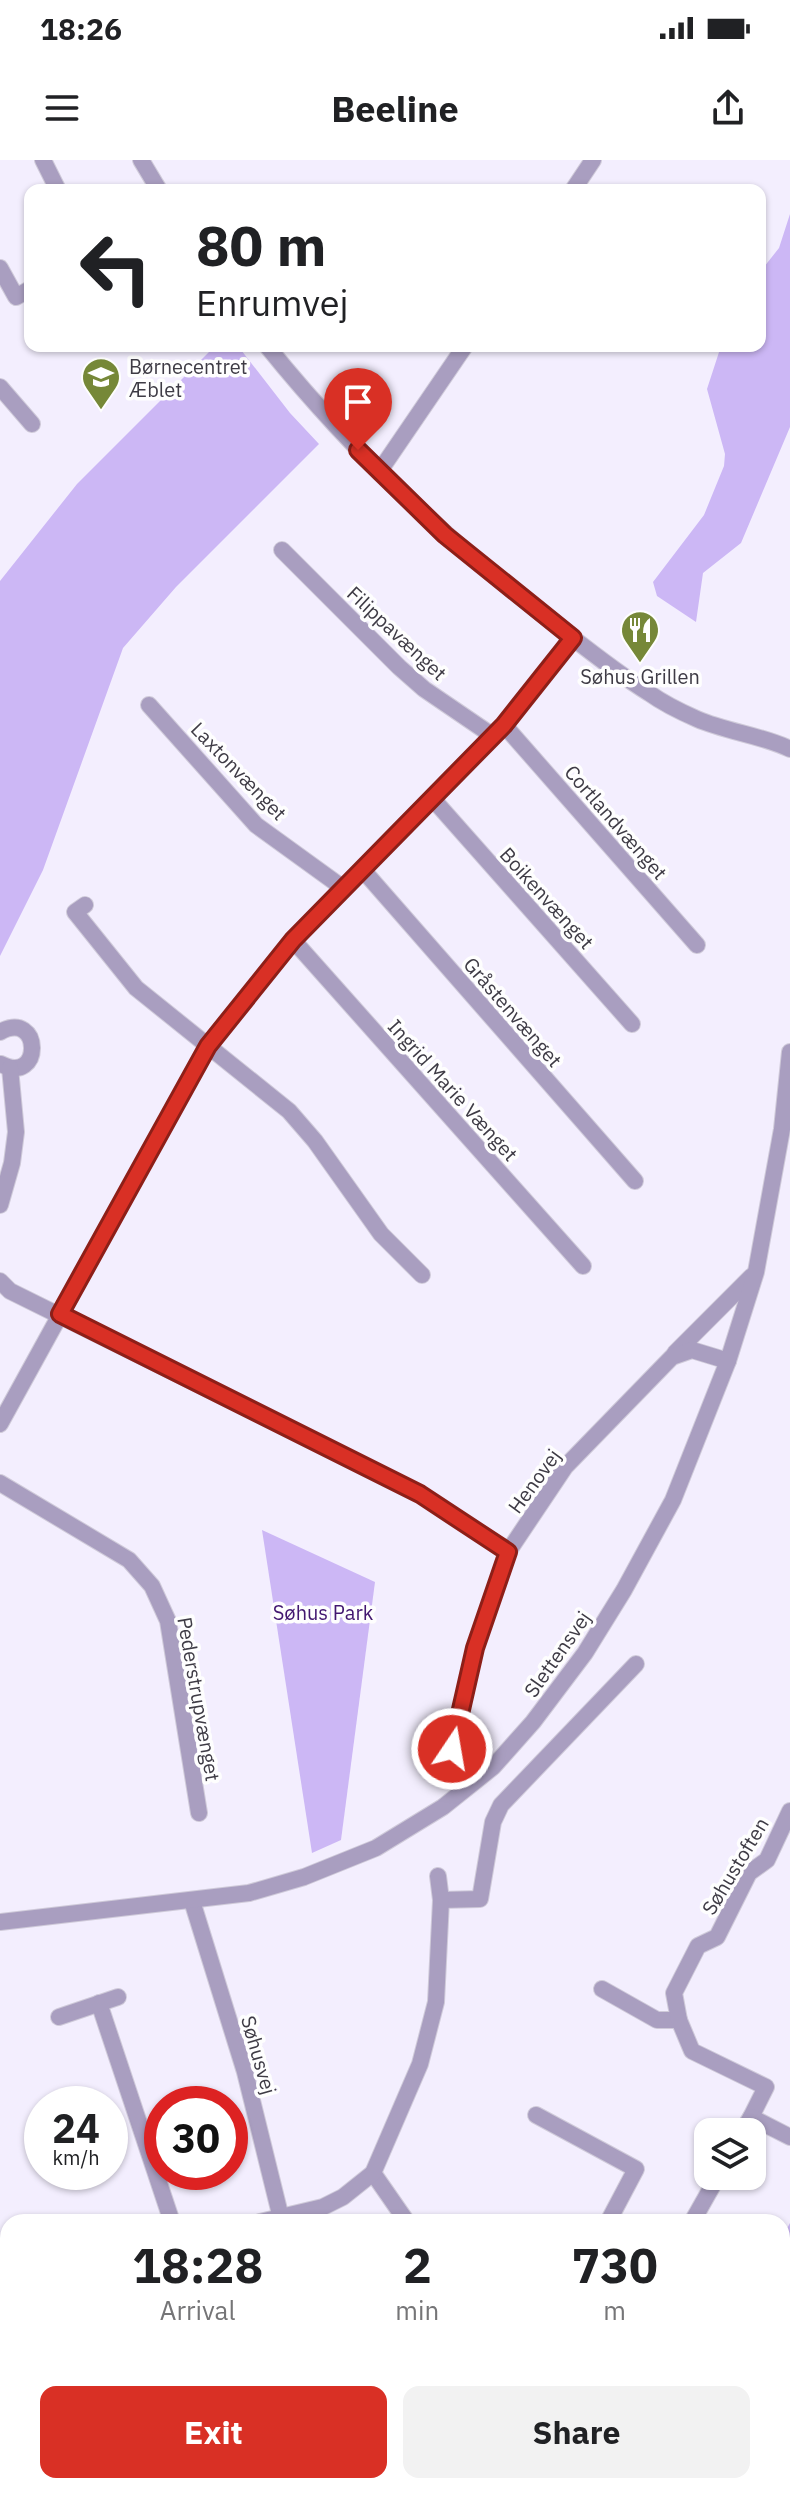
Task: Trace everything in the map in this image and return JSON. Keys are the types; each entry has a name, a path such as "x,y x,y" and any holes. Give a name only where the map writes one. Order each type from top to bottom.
{"street":[{"path":"43,160 55,184"},
{"path":"141,160 155,184"},
{"path":"577,184 593,160"},
{"path":"0,268 16,297 24,292"},
{"path":"272,352 310,400 379,472 466,553 573,638 649,694 698,719 790,749"},
{"path":"379,472 461,352"},
{"path":"0,387 32,424"},
{"name":"Filippavænget","path":"282,550 424,689 498,731"},
{"path":"0,1424 208,1046 293,940 498,731 573,638"},
{"name":"Laxtonvænget","path":"149,705 256,825 343,888"},
{"name":"Cortlandvænget","path":"498,731 697,945"},
{"name":"Boikenvænget","path":"432,798 632,1024"},
{"name":"Gråstenvænget","path":"362,869 635,1181"},
{"path":"85,905 75,912 136,988 289,1111 315,1141 381,1234 422,1275"},
{"name":"Ingrid Marie Vænget","path":"293,940 583,1266"},
{"path":"0,1032 16,1028 28,1034 32,1041 29,1061 17,1068 5,1066 16,1132 12,1163 0,1205"},
{"name":"Slettensvej","path":"0,1922 249,1893 304,1877 376,1848 443,1807 493,1767 533,1722 585,1653 673,1500 728,1361 756,1272 786,1130 790,1052"},
{"name":"Henovej","path":"452,1749 475,1648 508,1552 565,1467 756,1272"},
{"path":"3,1288 420,1494 508,1552"},
{"path":"672,1357 692,1350 728,1361"},
{"name":"Pederstrupvænget","path":"0,1483 129,1560 152,1586 168,1621 199,1813"},
{"path":"441,1900 480,1899 493,1822 501,1805 636,1664"},
{"name":"Søhustoften","path":"679,2020 674,1993 698,1946 717,1937 749,1873 767,1860 790,1811"},
{"path":"301,2214 343,2197 373,2173 420,2064 436,2002 441,1900 438,1876"},
{"name":"Søhusvej","path":"192,1901 245,2072 280,2214"},
{"path":"602,1989 657,2020 679,2020 692,2051 766,2087 749,2118"},
{"path":"59,2017 118,1997"},
{"path":"99,2003 169,2214"},
{"path":"536,2115 636,2169 612,2214"},
{"path":"766,2130 790,2137"},
{"path":"373,2173 401,2214"},
{"path":"697,2214 710,2190"}],"green space":[{"path":"790,214 790,427 741,543 703,573 696,622 657,596 653,582 704,515 724,466 725,454 707,389 719,352 766,352 766,264 779,248"},
{"path":"209,352 243,352 290,413 319,444 176,587 123,648 43,870 0,956 0,581 77,484"},
{"name":"Søhus Park","path":"262,1530 375,1582 341,1840 312,1853"}],"place":[{"name":"Børnecentret Æblet","path":"101,411"},
{"name":"Søhus Grillen","path":"640,664"}],"route":[{"path":"358,450 445,535 573,638 504,725 293,940 208,1046 60,1314 420,1494 508,1552 475,1648 452,1749"}]}
